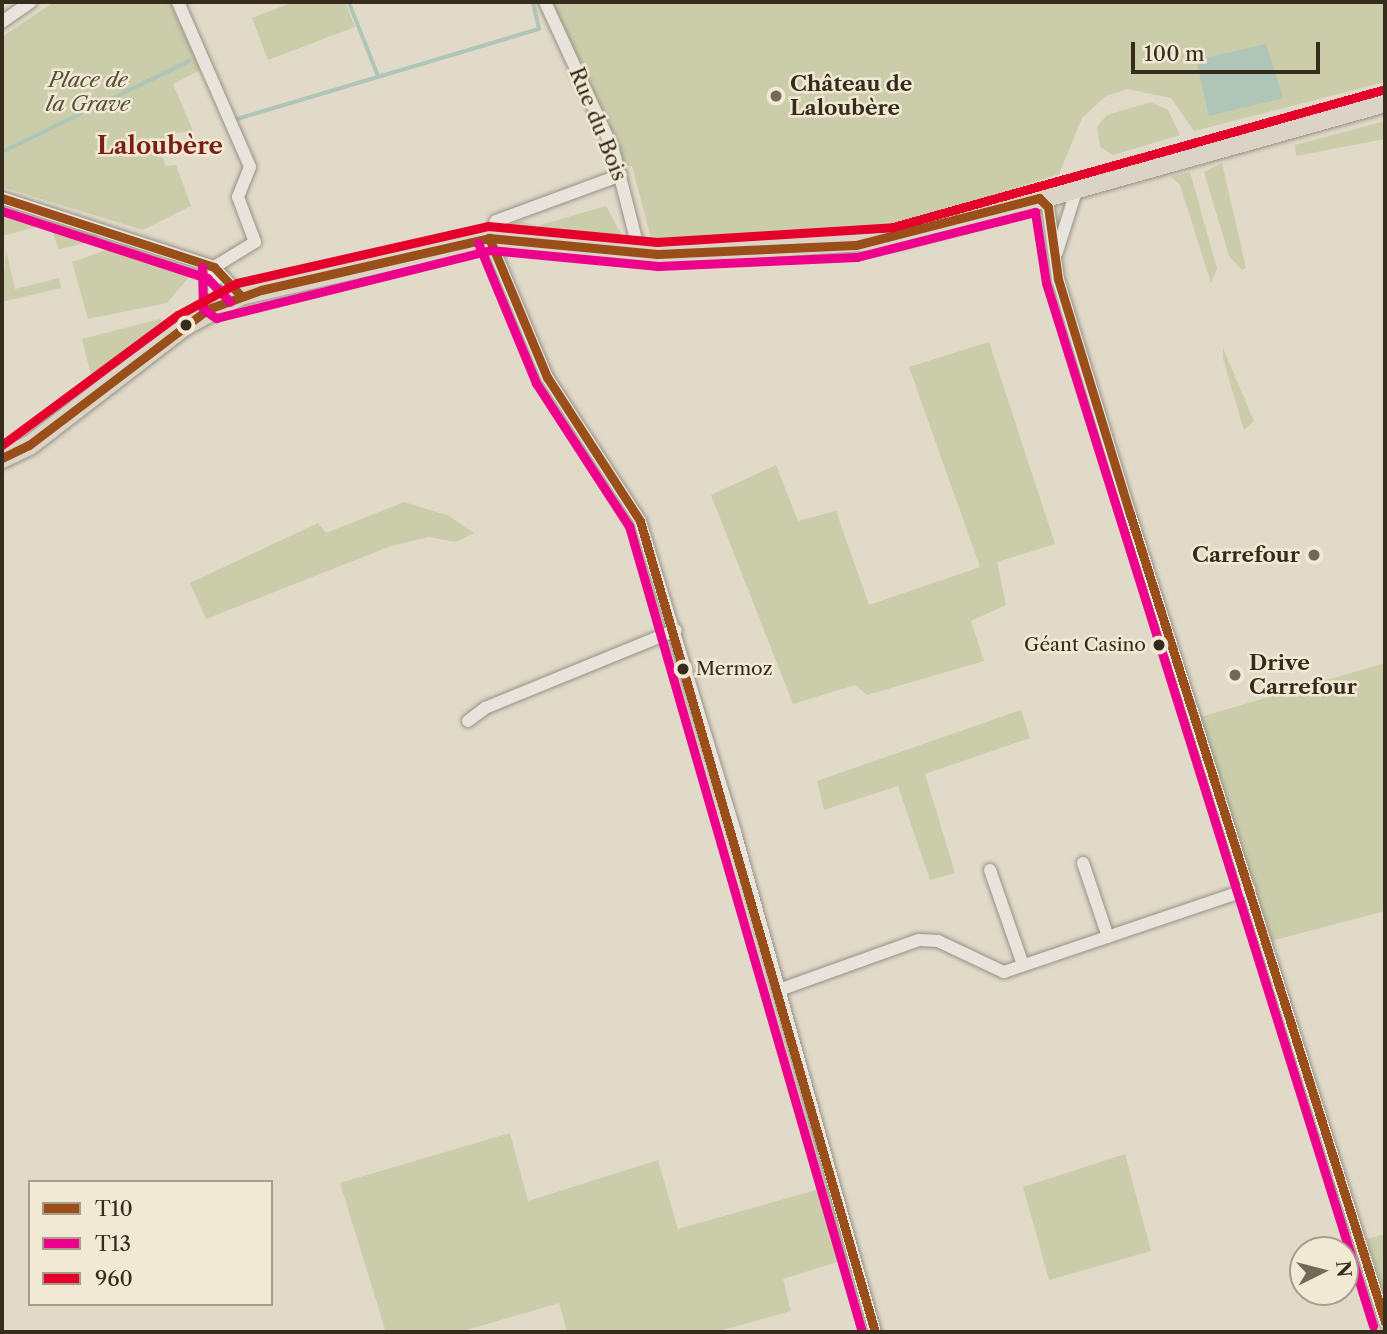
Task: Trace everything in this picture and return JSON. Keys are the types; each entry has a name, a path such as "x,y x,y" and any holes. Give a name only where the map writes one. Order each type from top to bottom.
{"main road":[{"path":"2,458 29,445 215,306 240,295 489,238 639,251 856,245 1069,190 1385,102"},
{"path":"2,444 29,445"}],"street":[{"path":"2,22 31,2"},
{"path":"177,2 250,167 237,197 255,242 214,267"},
{"name":"Rue du Bois","path":"545,2 621,175 639,251"},
{"path":"621,175 496,221 489,238 547,377 640,521 676,630 875,1332"},
{"path":"1052,226 1069,190"},
{"path":"1055,259 1069,190"},
{"path":"2,198 214,267 240,295"},
{"path":"1039,198 1052,226 1055,259 1385,1322"},
{"path":"214,267 215,306"},
{"path":"468,721 485,708 676,630"},
{"path":"1083,863 1108,937"},
{"path":"990,870 1023,965"},
{"path":"779,990 919,940 938,941 995,971 1023,965 1249,889"}],"green space":[{"name":"Place de la Grave","path":"54,2 170,2 200,70 173,84 193,131 169,134 158,146 166,166 176,165 191,206 143,230 2,187 2,37"},
{"path":"293,2 345,2 355,27 268,60 252,18"},
{"path":"550,2 1385,2 1385,82 1194,131 1171,98 1127,89 1106,96 1082,118 1059,174 957,208 848,236 652,242 632,166 625,166"},
{"path":"1151,102 1168,110 1180,135 1113,155 1100,147 1097,127 1107,115"},
{"path":"1385,121 1385,139 1296,156 1295,145"},
{"path":"1222,163 1246,268 1242,270 1229,256 1204,172"},
{"path":"1190,172 1217,269 1211,283 1180,185 1171,177"},
{"path":"2,206 42,220 44,225 2,236"},
{"path":"606,206 625,241 503,227 520,221 537,226"},
{"path":"48,221 97,234 100,240 59,249"},
{"path":"124,244 194,271 167,303 88,319 72,262"},
{"path":"6,250 15,289 59,278 61,288 2,302"},
{"path":"160,319 165,324 155,337 93,383 82,339"},
{"path":"989,342 1055,544 997,562 1006,605 971,621 984,661 867,695 855,685 793,704 711,495 776,465 798,521 836,511 869,605 980,567 909,367"},
{"path":"1223,348 1254,421 1244,430 1223,359"},
{"path":"404,502 449,516 474,533 456,542 429,537 391,546 206,619 190,583 318,523 326,533"},
{"path":"1385,663 1385,911 1271,941 1197,718"},
{"path":"1021,710 1030,738 925,774 955,873 930,880 898,786 824,810 817,781"},
{"path":"510,1133 528,1201 658,1160 678,1229 827,1187 847,1259 783,1279 791,1311 716,1332 567,1332 559,1303 460,1332 386,1332 340,1183"},
{"path":"1125,1154 1151,1251 1049,1280 1023,1187"},
{"path":"1385,1234 1385,1295 1367,1239"}],"shaded area":[{"path":"1266,44 1283,98 1209,116 1196,60"}],"waterway":[{"path":"349,2 378,75"},
{"path":"237,119 539,29 533,2"},
{"path":"2,152 189,61"}],"transit line":[{"name":"960","path":"2,445 178,315 237,283 488,226 657,242 893,227 1382,90"},
{"name":"T10","path":"2,198 214,267 240,295"},
{"name":"T10","path":"1039,198 1048,207 1058,279 1130,514 1385,1322"},
{"name":"T10","path":"2,458 29,445 208,309 261,290 489,238 657,254 856,245 1039,198"},
{"name":"T13","path":"2,211 207,278 230,302"},
{"name":"T13","path":"202,267 203,309 216,318 490,250 658,266 857,257 1035,212 1046,283 1373,1326"},
{"name":"T10","path":"489,238 547,377 640,521 875,1332"},
{"name":"T13","path":"478,243 536,383 629,526 862,1332"}],"place":[{"name":"Château de Laloubère","path":"776,96"},
{"name":"Carrefour","path":"1314,555"},
{"name":"Géant Casino","path":"1159,645"},
{"name":"Mermoz","path":"683,669"},
{"name":"Drive Carrefour","path":"1235,675"}],"district":[{"name":"Laloubère","path":"160,146"}]}
